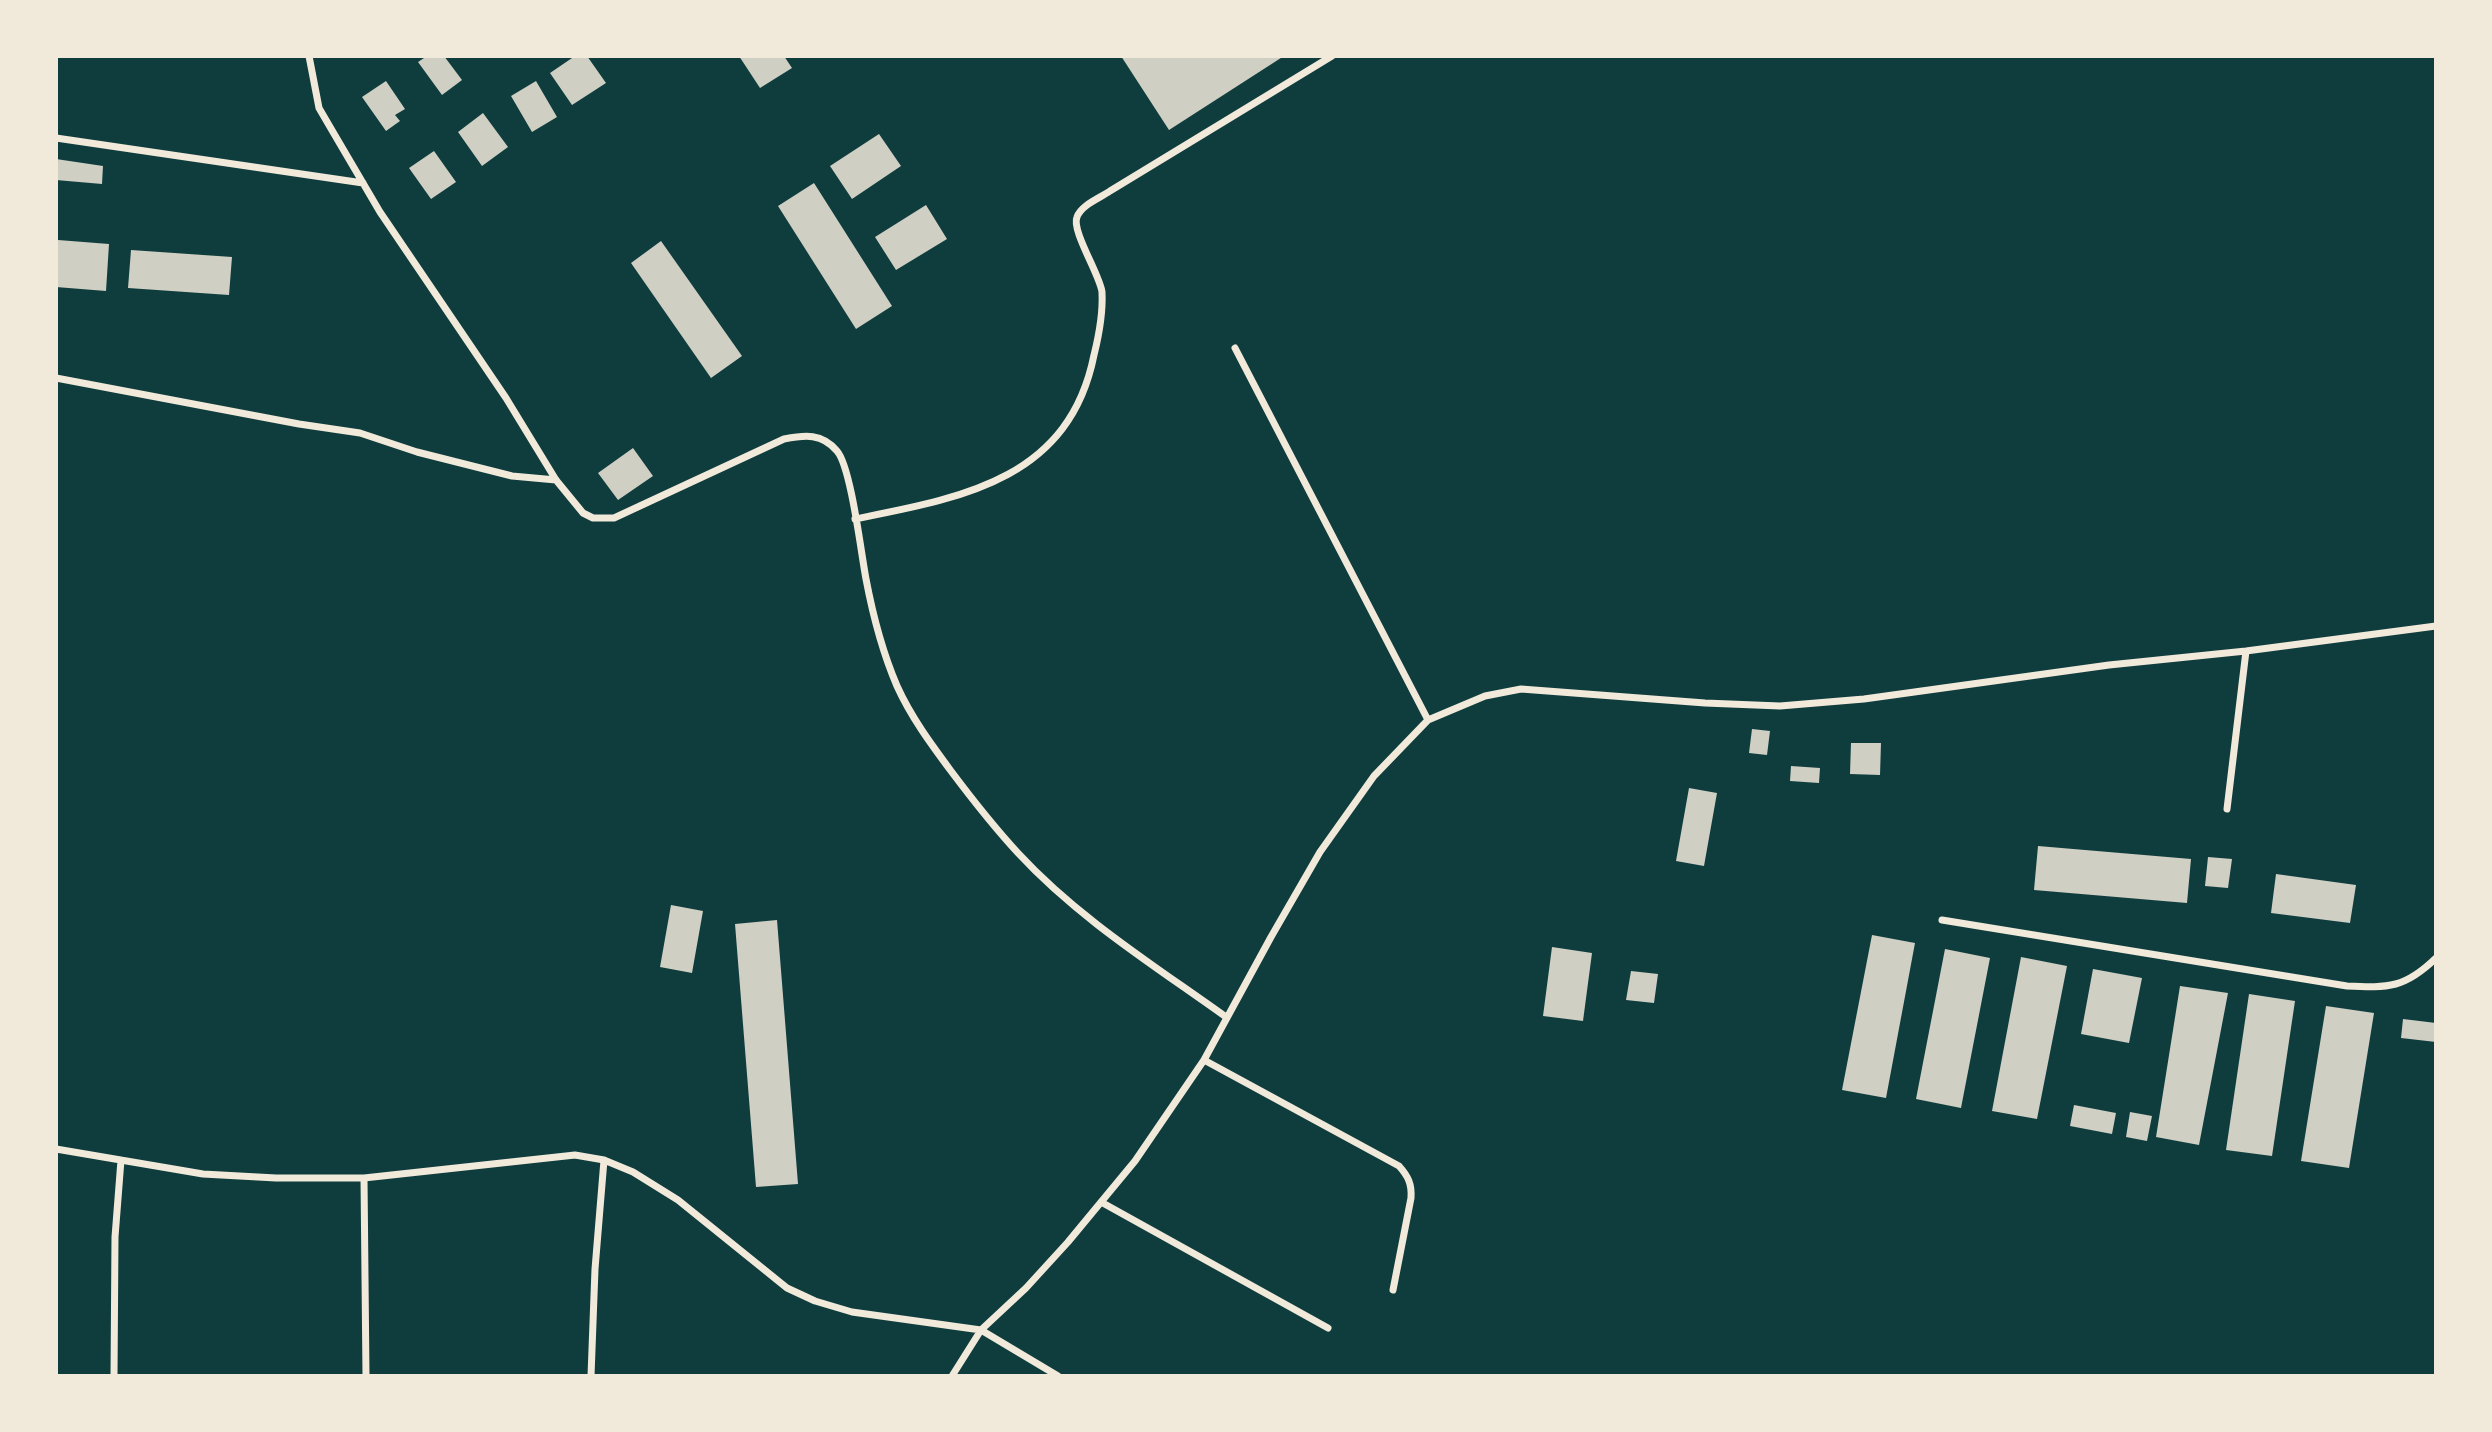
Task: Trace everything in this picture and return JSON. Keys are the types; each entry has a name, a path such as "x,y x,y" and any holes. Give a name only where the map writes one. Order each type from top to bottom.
{"street":[{"path":"309,56 319,107 380,212 506,398 556,480 583,513 593,518 614,518 784,439 806,435 817,436 828,442 839,453 847,472 880,643 913,718 981,811 1019,855 1067,900 1129,949 1226,1017"},
{"path":"855,519 928,504 992,483 1025,465 1053,441 1077,406 1091,373 1099,330 1102,289 1077,228 1077,216 1081,210 1332,56"},
{"path":"56,138 363,183"},
{"path":"1236,348 1428,720"},
{"path":"56,378 360,433 417,452 512,476 556,480"},
{"path":"952,1376 981,1330 1026,1288 1135,1161 1204,1060 1320,852 1374,776 1428,720 1485,696 1521,689 1780,706 1864,699 2109,665 2246,651 2436,626"},
{"path":"2227,809 2246,651"},
{"path":"1942,920 2347,986 2382,988 2407,982 2436,958"},
{"path":"1204,1060 1404,1171 1411,1187 1411,1198 1392,1290"},
{"path":"56,1149 203,1174 276,1178 364,1178 575,1155 604,1160 633,1172 678,1200 787,1288 815,1301 852,1312 981,1330 1058,1376"},
{"path":"114,1376 115,1237 121,1160"},
{"path":"591,1376 604,1160"},
{"path":"364,1178 366,1376"},
{"path":"1101,1202 1328,1328"}],"building":[{"path":"427,56 444,56 462,80 442,95 418,62"},
{"path":"575,56 587,56 606,83 572,105 550,73"},
{"path":"739,56 784,56 792,68 760,88"},
{"path":"1121,56 1284,56 1169,130"},
{"path":"386,81 405,109 395,115 400,121 386,131 362,97"},
{"path":"536,81 557,117 532,132 511,96"},
{"path":"483,113 508,147 482,166 458,132"},
{"path":"879,134 901,166 852,199 830,166"},
{"path":"434,151 456,182 431,199 409,168"},
{"path":"56,159 103,166 102,184 56,180"},
{"path":"814,183 892,306 856,329 778,206"},
{"path":"926,205 947,239 896,270 875,237"},
{"path":"58,240 109,244 106,291 56,287"},
{"path":"661,241 742,356 711,378 631,263"},
{"path":"131,250 232,257 229,295 128,288"},
{"path":"633,448 653,476 618,500 598,473"},
{"path":"1752,729 1770,731 1767,755 1749,753"},
{"path":"1851,743 1881,743 1880,775 1850,774"},
{"path":"1791,766 1820,768 1819,783 1790,781"},
{"path":"1689,788 1717,793 1704,866 1676,861"},
{"path":"2038,846 2191,859 2187,903 2034,890"},
{"path":"2208,857 2232,859 2228,888 2205,886"},
{"path":"2276,874 2356,885 2350,923 2271,913"},
{"path":"671,905 703,911 692,973 660,967"},
{"path":"777,920 798,1184 756,1187 735,924"},
{"path":"1872,935 1915,943 1886,1098 1842,1090"},
{"path":"1552,947 1592,953 1583,1021 1543,1016"},
{"path":"1945,949 1990,958 1961,1108 1916,1099"},
{"path":"2021,957 2067,966 2037,1119 1992,1111"},
{"path":"2093,969 2142,978 2129,1043 2081,1034"},
{"path":"1631,971 1658,974 1654,1003 1626,1000"},
{"path":"2180,986 2228,993 2199,1145 2156,1137"},
{"path":"2249,994 2295,1001 2272,1156 2226,1150"},
{"path":"2326,1006 2374,1013 2349,1168 2301,1161"},
{"path":"2403,1019 2436,1023 2436,1042 2401,1038"},
{"path":"2074,1105 2116,1113 2112,1134 2070,1126"},
{"path":"2130,1112 2152,1116 2147,1141 2126,1137"}]}
